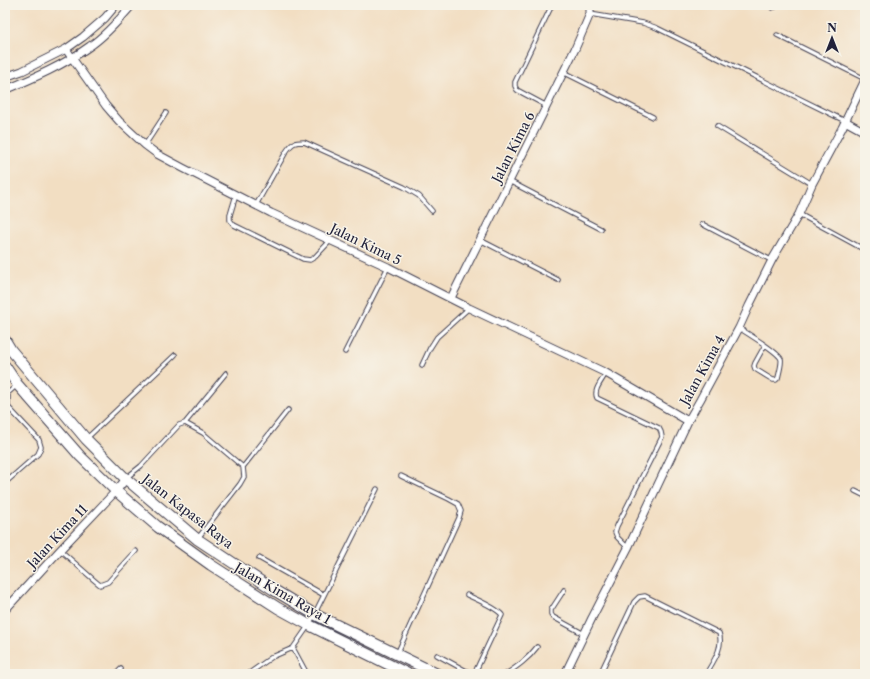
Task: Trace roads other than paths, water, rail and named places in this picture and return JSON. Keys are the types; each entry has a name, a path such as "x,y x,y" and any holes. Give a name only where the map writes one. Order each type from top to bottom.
{"main road":[{"name":"Jalan Kapasa Raya","path":"5,340 11,350 86,439 126,479 197,539 274,590 314,614 437,674"},
{"name":"Jalan Kima Raya 1","path":"5,366 17,384 80,456 116,491 158,527 211,565 272,604 309,625 408,674"}],"street":[{"path":"5,77 22,71 66,49 105,18 116,5"},
{"path":"5,90 31,79 72,58 91,45 132,5"},
{"name":"Jalan Kima 6","path":"451,298 575,49 590,14 590,5"},
{"name":"Jalan Kima 5","path":"66,49 106,106 144,145 157,154 271,213 388,267 469,308 606,373 688,421"},
{"name":"Jalan Kima 4","path":"564,674 628,548 688,421 740,328 749,306 772,260 798,214 865,80"},
{"path":"845,121 865,132"},
{"name":"Jalan Kima 11","path":"5,610 126,479"}],"lane":[{"path":"546,106 517,90 515,82 552,5"},
{"path":"772,8 781,5"},
{"path":"590,14 643,23 657,28 845,121"},
{"path":"777,35 865,80"},
{"path":"563,72 653,117"},
{"path":"144,145 166,113"},
{"path":"717,126 812,184"},
{"path":"256,205 291,145 296,142 304,142 404,187 419,196 432,211"},
{"path":"509,182 601,229"},
{"path":"236,195 230,215 230,220 234,225 303,259 310,260 315,257 331,240"},
{"path":"798,214 865,250"},
{"path":"702,224 772,260"},
{"path":"480,240 558,280"},
{"path":"345,352 388,267"},
{"path":"422,365 430,348 437,338 469,308"},
{"path":"740,328 765,345 781,360 778,378 776,380 773,380 755,369 754,366 765,345"},
{"path":"86,439 175,355"},
{"path":"126,479 141,466 179,425 185,423 226,373"},
{"path":"606,373 596,390 595,395 597,398 659,428 662,437 615,532 617,537 628,548"},
{"path":"5,483 38,454 41,447 39,440 8,406 8,393 17,384"},
{"path":"243,467 288,410"},
{"path":"185,423 203,433 243,467 244,476 240,484 197,539"},
{"path":"397,654 461,512 458,504 449,498 401,476"},
{"path":"248,674 272,657 293,648 309,625 377,489"},
{"path":"855,490 865,496"},
{"path":"60,550 100,585 108,582 136,551"},
{"path":"259,558 324,595"},
{"path":"564,590 551,610 551,614 554,618 584,634"},
{"path":"437,655 470,672 473,673 476,671 502,615 496,609 467,595"},
{"path":"600,674 634,602 639,597 645,596 719,633 721,638 717,654 706,674"},
{"path":"293,648 306,672"},
{"path":"506,674 530,657 537,648"},
{"path":"116,674 121,669"}]}
